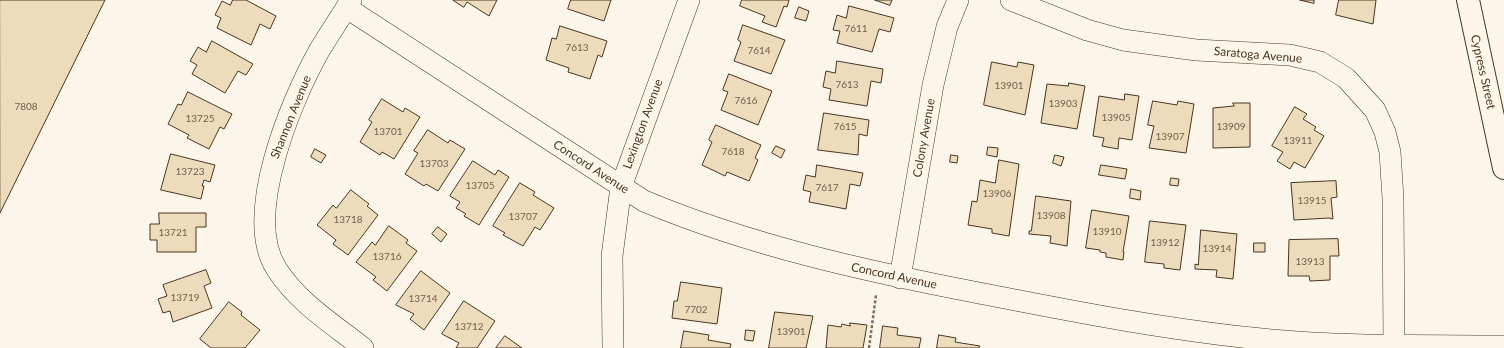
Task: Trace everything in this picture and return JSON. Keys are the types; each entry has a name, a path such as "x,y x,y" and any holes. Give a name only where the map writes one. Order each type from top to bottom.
{"street":[{"name":"Lexington Avenue","path":"613,348 612,256 621,187 630,157 689,0"},
{"name":"Colony Avenue","path":"900,278 933,85 945,34 958,0"},
{"name":"Saratoga Avenue","path":"1010,0 1087,30 1123,40 1196,50 1290,56 1320,62 1346,78 1375,110 1385,132 1390,152 1393,198 1394,345"},
{"name":"Cypress Street","path":"1468,0 1504,168"},
{"name":"Concord Avenue","path":"349,4 644,201 735,236 836,264 879,274 1139,324 1293,342 1504,346"},
{"name":"Shannon Avenue","path":"349,4 319,52 282,132 272,166 267,194 265,222 268,248 275,267 284,279 300,298 363,348"}],"path":[{"path":"868,348 879,274"}],"building":[{"path":"0,0 105,0 0,213"},
{"path":"233,0 246,0 276,16 270,29 260,24 251,45 217,28 221,18 215,15 222,1 230,5"},
{"path":"453,0 497,0 489,16 467,2 464,7"},
{"path":"571,0 611,0 604,21 568,9"},
{"path":"742,0 789,0 787,7 784,6 776,27 762,22 765,16 740,6"},
{"path":"875,0 892,0 890,5"},
{"path":"1300,0 1314,0 1314,3"},
{"path":"1339,0 1376,0 1373,24 1336,15"},
{"path":"849,6 894,18 890,32 879,29 872,52 837,43 840,31 833,30 837,15 846,18"},
{"path":"799,7 809,11 806,21 795,18"},
{"path":"743,25 785,40 771,74 734,61 741,42 738,40"},
{"path":"560,26 607,41 602,57 598,55 590,79 568,72 569,68 546,60 552,38 556,39"},
{"path":"212,41 253,64 246,75 238,71 225,93 192,74 197,65 190,61 198,47 206,52"},
{"path":"837,61 883,69 881,83 871,81 867,106 829,100 831,89 823,87 826,71 835,73"},
{"path":"992,62 1017,67 1018,62 1034,65 1025,115 984,105"},
{"path":"729,74 772,91 758,125 721,110 728,92 723,90"},
{"path":"1069,83 1085,86 1077,129 1041,123 1047,84 1068,86"},
{"path":"188,92 232,114 224,129 220,127 209,149 187,138 189,135 168,124 178,104 181,105"},
{"path":"1125,94 1139,96 1132,140 1119,138 1118,149 1102,146 1104,138 1093,136 1099,96 1124,100"},
{"path":"382,99 403,112 405,108 420,117 394,159 382,152 380,155 360,142 372,122 369,120"},
{"path":"1153,101 1177,105 1178,101 1194,104 1186,153 1149,148 1154,126 1148,125"},
{"path":"1233,103 1250,103 1250,147 1213,148 1213,108 1234,106"},
{"path":"1295,107 1307,114 1303,119 1316,127 1314,130 1324,136 1305,168 1294,162 1290,169 1277,161 1283,152 1272,146"},
{"path":"824,113 869,120 867,136 859,134 858,155 818,150"},
{"path":"716,125 761,145 755,158 758,160 749,181 727,172 725,176 702,165 712,142 709,140"},
{"path":"428,130 448,143 450,140 465,149 438,191 426,184 424,186 405,174 418,153 414,151"},
{"path":"776,146 785,150 781,158 772,153"},
{"path":"988,147 998,148 997,157 987,155"},
{"path":"315,149 326,155 321,163 311,157"},
{"path":"171,154 215,165 210,182 204,180 201,199 161,190"},
{"path":"951,155 958,156 957,163 950,162"},
{"path":"1055,155 1064,157 1061,166 1053,163"},
{"path":"999,160 1019,164 1009,236 992,233 992,229 968,225 972,201 977,202 980,180 995,183"},
{"path":"473,161 495,175 498,170 509,177 479,225 464,216 466,214 456,208 460,202 450,196"},
{"path":"817,165 863,173 860,186 850,184 846,209 809,202 811,192 803,190 806,175 815,177"},
{"path":"1101,165 1127,169 1125,179 1099,175"},
{"path":"1171,178 1179,179 1178,186 1170,185"},
{"path":"1336,181 1337,197 1331,198 1333,219 1294,220 1291,183"},
{"path":"520,183 535,192 533,195 554,208 540,230 535,227 523,246 503,235 505,233 493,226"},
{"path":"1131,189 1141,191 1140,200 1130,198"},
{"path":"351,190 369,204 367,206 378,215 348,255 333,244 336,240 317,225 333,205 336,208"},
{"path":"1036,196 1071,201 1067,246 1050,243 1051,236 1029,234 1029,231 1031,231"},
{"path":"1092,210 1129,216 1123,260 1106,257 1106,253 1100,252 1100,250 1086,248"},
{"path":"159,213 206,213 206,227 196,227 196,252 157,252 157,240 150,240 150,224 159,224"},
{"path":"1150,221 1186,225 1180,270 1164,268 1164,264 1145,262"},
{"path":"389,226 408,240 406,243 417,251 387,291 373,280 376,277 356,262 372,242 375,245"},
{"path":"438,227 447,234 441,242 432,234"},
{"path":"1201,230 1237,234 1233,279 1216,277 1217,270 1195,269 1195,264 1198,265"},
{"path":"1338,239 1339,256 1330,256 1330,280 1310,281 1309,276 1288,276 1289,240"},
{"path":"1254,243 1265,243 1265,252 1254,252"},
{"path":"206,270 211,283 204,286 212,308 173,322 170,311 163,313 158,299 167,296 163,285"},
{"path":"421,271 450,293 424,330 410,319 414,314 396,305"},
{"path":"681,282 722,288 717,324 672,318 674,301 677,301"},
{"path":"464,301 495,321 477,348 456,348 459,343 442,334"},
{"path":"229,302 242,312 241,315 260,330 245,348 211,348 200,339"},
{"path":"775,312 813,316 806,348 769,348"},
{"path":"850,323 867,325 863,348 826,348 828,325 841,327 842,324 850,326"},
{"path":"883,326 898,328 897,335 921,338 919,348 880,348"},
{"path":"746,330 755,331 753,341 745,340"},
{"path":"684,331 709,335 708,340 731,344 730,348 681,348"},
{"path":"939,335 956,338 955,342 980,346 979,348 937,348"},
{"path":"505,336 522,348 496,348"}]}
